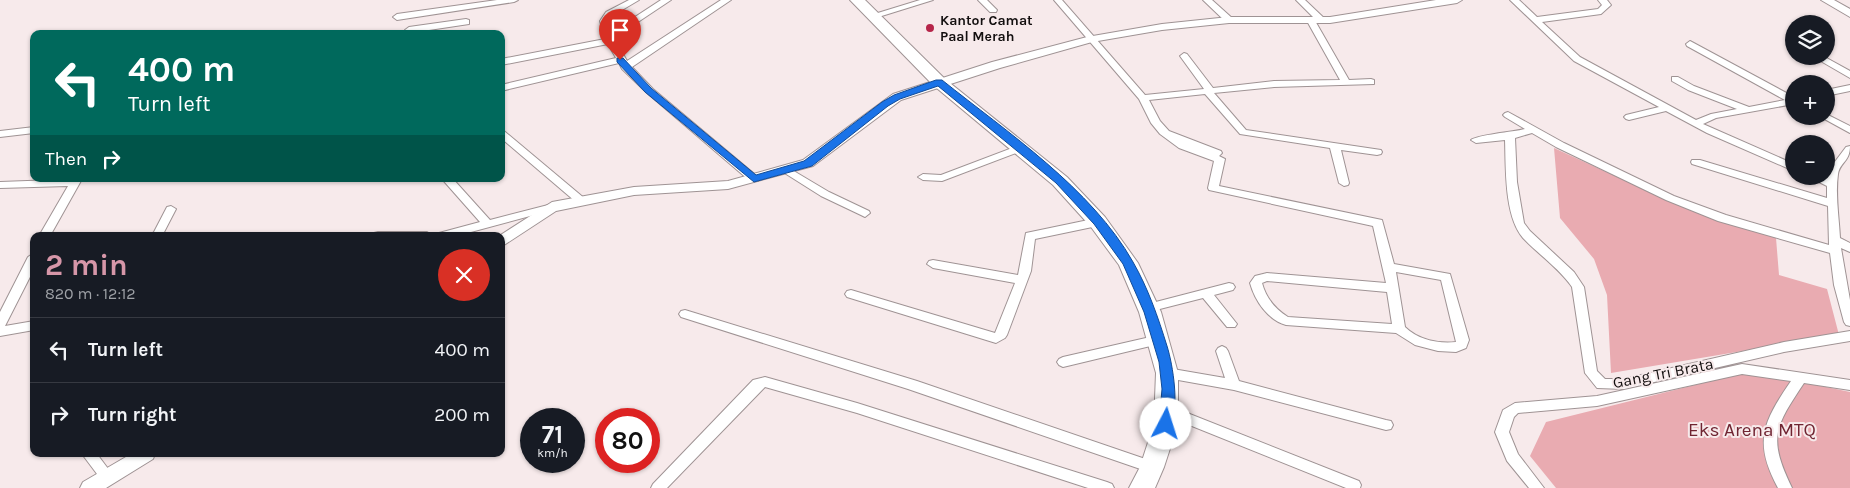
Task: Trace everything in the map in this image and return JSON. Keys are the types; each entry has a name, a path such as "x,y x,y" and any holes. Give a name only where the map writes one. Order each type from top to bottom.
{"highway":[{"path":"857,0 939,82 1060,181 1098,222 1128,263 1148,308 1159,340 1167,373 1166,424 1152,467 1142,488"}],"street":[{"path":"397,17 514,0"},
{"path":"635,0 605,18 608,39 623,63 648,90 754,179"},
{"path":"505,61 608,39 667,0"},
{"path":"505,87 623,63 727,0"},
{"path":"872,16 928,0"},
{"path":"982,0 993,10"},
{"path":"1058,0 1143,98 1162,132 1190,150 1220,159 1219,170 1213,188 1378,223 1390,267 1398,329 1404,336 1419,342 1451,348 1462,345 1463,340 1446,277 1390,267"},
{"path":"1207,0 1230,20"},
{"path":"1300,0 1316,21 1346,82"},
{"path":"458,232 580,200 634,191 728,185 808,164 891,100 939,82 1092,39 1162,27 1230,20 1316,21 1365,16 1435,2 1457,0"},
{"path":"1514,0 1577,59 1696,123 1785,164"},
{"path":"1535,20 1601,11 1607,5 1602,0"},
{"path":"1826,0 1850,14"},
{"path":"432,11 434,1"},
{"path":"462,8 467,30"},
{"path":"409,30 466,22"},
{"path":"1690,44 1785,96"},
{"path":"1184,56 1244,132 1377,152"},
{"path":"1832,65 1850,75"},
{"path":"1674,79 1691,88 1747,109"},
{"path":"1143,98 1274,84 1371,82"},
{"path":"1835,91 1850,88"},
{"path":"1696,123 1714,116 1785,103"},
{"path":"1629,117 1668,108"},
{"path":"1508,114 1531,130 1670,198 1722,218 1850,248"},
{"path":"1835,122 1850,130"},
{"path":"0,134 30,130"},
{"path":"1476,140 1510,136 1531,130"},
{"path":"505,136 580,200"},
{"name":"Gang Tri Brata","path":"1510,136 1512,182 1519,223 1532,240 1570,275 1578,287 1590,373 1602,384 1608,386 1624,384 1784,347 1850,336"},
{"path":"1335,146 1344,183"},
{"path":"923,177 942,178 1020,148"},
{"path":"1835,169 1848,155"},
{"path":"1696,162 1834,204"},
{"path":"787,170 826,194 865,213"},
{"path":"0,185 46,182"},
{"path":"47,232 75,182"},
{"path":"450,182 488,224"},
{"path":"1832,185 1835,245 1840,285 1850,322"},
{"path":"505,239 552,207"},
{"path":"159,232 170,209"},
{"path":"851,294 996,338 1000,335 1021,280 1030,236 1098,222"},
{"path":"933,264 1021,280"},
{"path":"0,324 30,265"},
{"path":"1392,288 1276,277 1263,278 1256,283 1269,307 1276,315 1286,321 1398,329"},
{"path":"1148,308 1229,287"},
{"path":"1205,292 1231,324"},
{"path":"686,314 912,385 1152,467"},
{"path":"0,331 30,326"},
{"path":"1063,362 1159,340"},
{"path":"1222,351 1234,385"},
{"path":"1537,488 1512,457 1502,432 1508,414 1515,408 1597,401 1730,370 1753,369 1850,385"},
{"path":"1167,373 1234,385 1386,425"},
{"path":"1785,488 1771,461 1768,440 1780,409 1800,378"},
{"path":"658,488 758,384 765,382 858,408 1107,488"},
{"path":"1167,410 1354,486"},
{"path":"91,457 108,478"},
{"path":"90,488 141,457"}],"green space":[{"path":"1554,148 1663,198 1776,238 1779,275 1827,289 1839,335 1611,373 1607,295 1594,259 1560,218"},
{"name":"Eks Arena MTQ","path":"1751,371 1850,392 1850,488 1556,488 1530,456 1546,422"}],"place":[{"name":"Kantor Camat Paal Merah","path":"930,28"}],"route":[{"path":"620,60 648,90 754,179 808,164 885,104 897,97 939,82 1060,181 1098,222 1128,263 1150,312 1165,362 1168,389 1166,424"}]}
